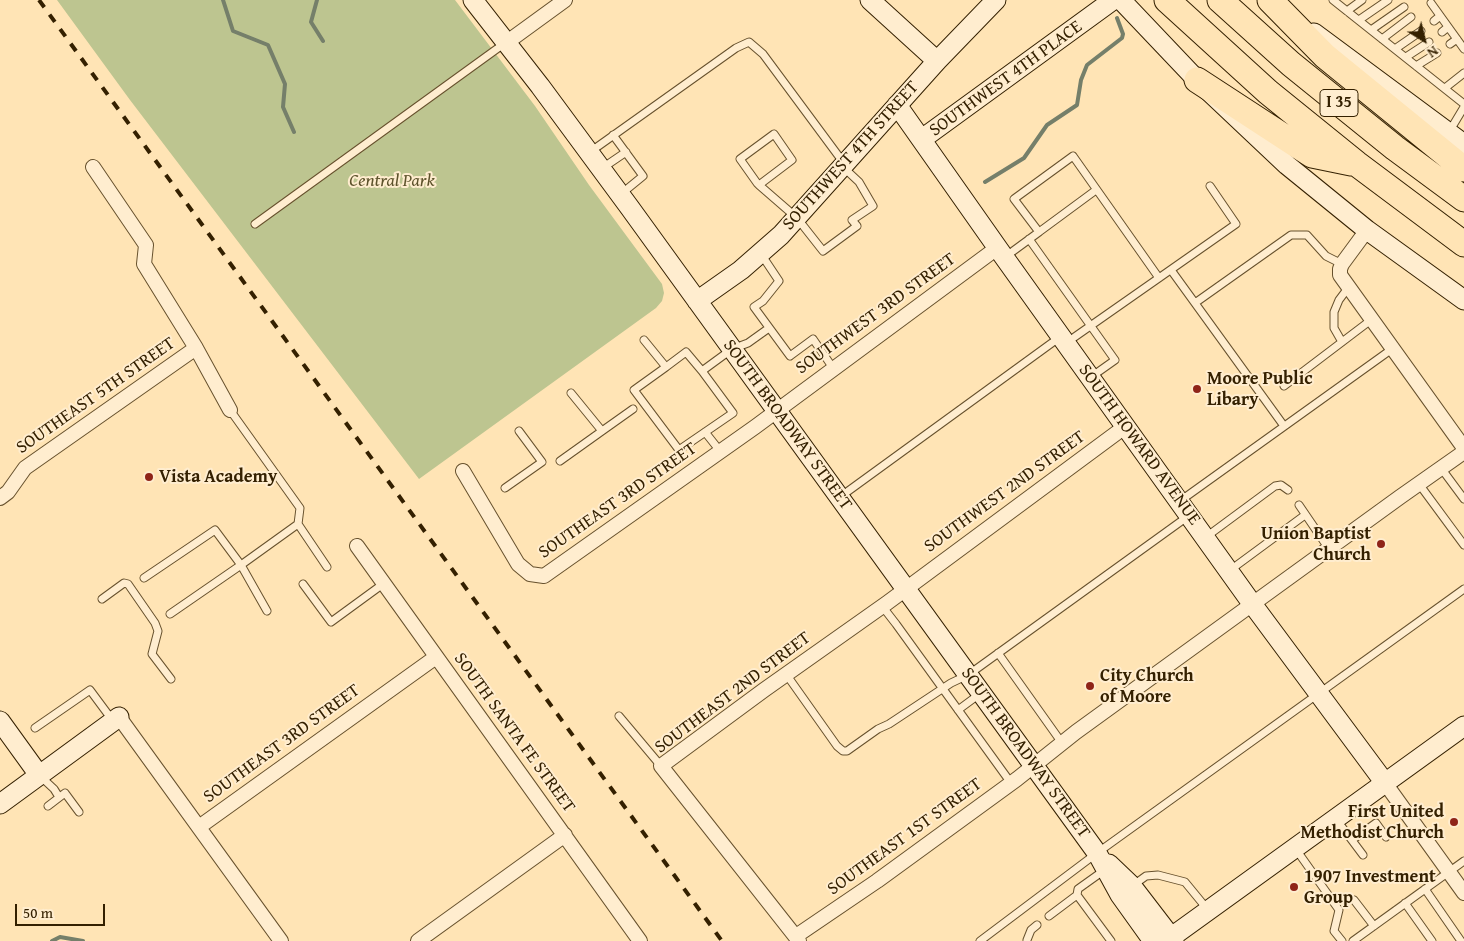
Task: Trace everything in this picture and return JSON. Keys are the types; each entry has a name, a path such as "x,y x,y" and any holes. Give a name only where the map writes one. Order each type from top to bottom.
{"highway":[{"name":"I 35","path":"1167,0 1268,92 1357,164 1464,244"},
{"name":"I 35","path":"1220,0 1291,64 1395,148 1464,199"},
{"path":"1270,0 1325,56 1464,169"},
{"path":"1197,80 1312,155 1357,164"}],"main road":[{"name":"SOUTH BROADWAY STREET","path":"473,0 589,152 1034,765 1102,861 1120,895 1166,940"},
{"path":"870,0 937,61"},
{"name":"SOUTHWEST 4TH STREET","path":"697,301 761,254 797,218 937,61 996,0"},
{"name":"SOUTHWEST 4TH PLACE","path":"922,139 1113,0"},
{"path":"1121,0 1197,80 1287,165 1367,230 1464,300"},
{"path":"1270,0 1464,144"},
{"name":"SOUTH HOWARD AVENUE","path":"897,105 1000,253 1253,605 1385,783"},
{"path":"0,804 116,719"},
{"path":"0,721 39,775"},
{"path":"1166,940 1464,726"},
{"name":"SOUTH BROADWAY STREET","path":"1102,861 1132,886 1166,940"}],"street":[{"path":"506,43 565,0"},
{"name":"SOUTHEAST 5TH STREET","path":"93,167 146,245 144,264 196,348 230,410"},
{"path":"1367,230 1342,264 1340,275 1464,448"},
{"name":"SOUTHWEST 3RD STREET","path":"776,410 833,368 1000,253"},
{"name":"SOUTHEAST 5TH STREET","path":"0,498 8,492 25,468 196,348"},
{"name":"SOUTHEAST 3RD STREET","path":"463,471 518,564 530,574 544,576 776,410"},
{"name":"SOUTHWEST 2ND STREET","path":"906,588 1126,426"},
{"name":"SOUTHEAST 1ST STREET","path":"798,939 1011,784 1062,742 1464,452"},
{"name":"SOUTH SANTA FE STREET","path":"356,546 640,941"},
{"name":"SOUTHEAST 2ND STREET","path":"798,939 661,766 906,588"},
{"name":"SOUTHEAST 3RD STREET","path":"199,827 436,657"},
{"path":"116,719 199,827 281,941"},
{"path":"1385,783 1464,892"},
{"path":"418,941 565,835"}],"lane":[{"path":"1347,11 1362,0"},
{"path":"1359,20 1388,0"},
{"path":"1336,1 1464,105 1449,132"},
{"path":"1431,3 1437,19 1454,42 1464,49"},
{"path":"1371,30 1404,7"},
{"path":"1382,39 1411,17"},
{"path":"1396,49 1421,31"},
{"path":"589,152 736,48 749,42 763,54 844,166 859,182 873,206 852,220 857,226 823,251 797,218 759,185 740,159 774,134 792,160 759,185"},
{"path":"1406,57 1428,42"},
{"path":"254,224 506,43"},
{"path":"1416,66 1436,53"},
{"path":"1445,88 1464,74"},
{"path":"613,135 644,176 620,195"},
{"path":"601,169 626,152"},
{"path":"1039,232 1014,199 1073,156 1159,278"},
{"path":"840,497 1063,340 1090,326 1236,224 1210,186"},
{"path":"1000,253 1029,239 1096,190"},
{"path":"1195,303 1291,235 1307,235 1326,256 1342,264"},
{"path":"1029,239 1115,360 1090,377"},
{"path":"761,254 779,281 763,301 754,306 790,356 813,339 833,368"},
{"path":"1171,270 1284,426"},
{"path":"1342,342 1334,328 1334,312 1339,300 1348,288"},
{"path":"1284,386 1371,320"},
{"path":"702,371 732,349 748,343 769,328"},
{"path":"644,340 666,367"},
{"path":"786,674 837,746 843,751 847,751 943,688 968,675 998,653 1185,508 1284,426 1392,349"},
{"path":"686,352 702,371 734,413 679,450 634,390 686,352"},
{"path":"571,393 602,431"},
{"path":"560,461 633,408"},
{"path":"230,410 300,508 298,524 326,567"},
{"path":"505,488 542,462 519,431"},
{"path":"706,432 720,451"},
{"path":"1441,468 1464,500"},
{"path":"1419,484 1464,545"},
{"path":"1205,537 1275,486 1281,485 1288,490"},
{"path":"1299,506 1329,549"},
{"path":"1229,571 1305,515"},
{"path":"170,614 298,524"},
{"path":"144,578 216,530 241,565 267,611"},
{"path":"102,599 124,583 128,584 156,623 158,631 152,654 171,679"},
{"path":"303,584 331,622 383,584"},
{"path":"980,941 1102,861 1320,694 1464,590"},
{"path":"882,606 1011,784"},
{"path":"998,653 1062,742"},
{"path":"35,728 90,690 116,719"},
{"path":"958,710 981,692"},
{"path":"619,716 661,766"},
{"path":"39,775 54,789 59,797"},
{"path":"48,806 65,793 79,812"},
{"path":"1336,818 1363,855"},
{"path":"1352,840 1376,823 1386,837"},
{"path":"1295,848 1339,910 1334,931 1342,941"},
{"path":"1049,916 1077,895 1078,889 1102,861"},
{"path":"1353,941 1464,861"},
{"path":"1132,886 1146,876 1158,875 1185,882 1209,910"},
{"path":"1425,889 1461,941"},
{"path":"1077,895 1111,941"},
{"path":"1354,900 1374,926"},
{"path":"1404,903 1432,941"},
{"path":"1027,941 1031,930 1037,925"}],"green space":[{"name":"Central Park","path":"57,0 455,0 535,106 589,185 662,284 664,293 662,301 656,308 419,479 130,100"}],"waterway":[{"path":"223,0 233,31 268,45 285,84 283,107 294,132"},
{"path":"317,0 311,22 323,41"},
{"path":"985,182 1024,158 1047,125 1077,105 1081,80 1087,65 1122,38 1123,34 1117,18"},
{"path":"52,941 60,937 83,941"}],"railway":[{"path":"39,0 722,941"}],"place":[{"name":"Moore Public Libary","path":"1197,389"},
{"name":"Vista Academy","path":"149,477"},
{"name":"Union Baptist Church","path":"1381,544"},
{"name":"City Church of Moore","path":"1090,686"},
{"name":"First United Methodist Church","path":"1454,822"},
{"name":"1907 Investment Group","path":"1294,887"}]}
